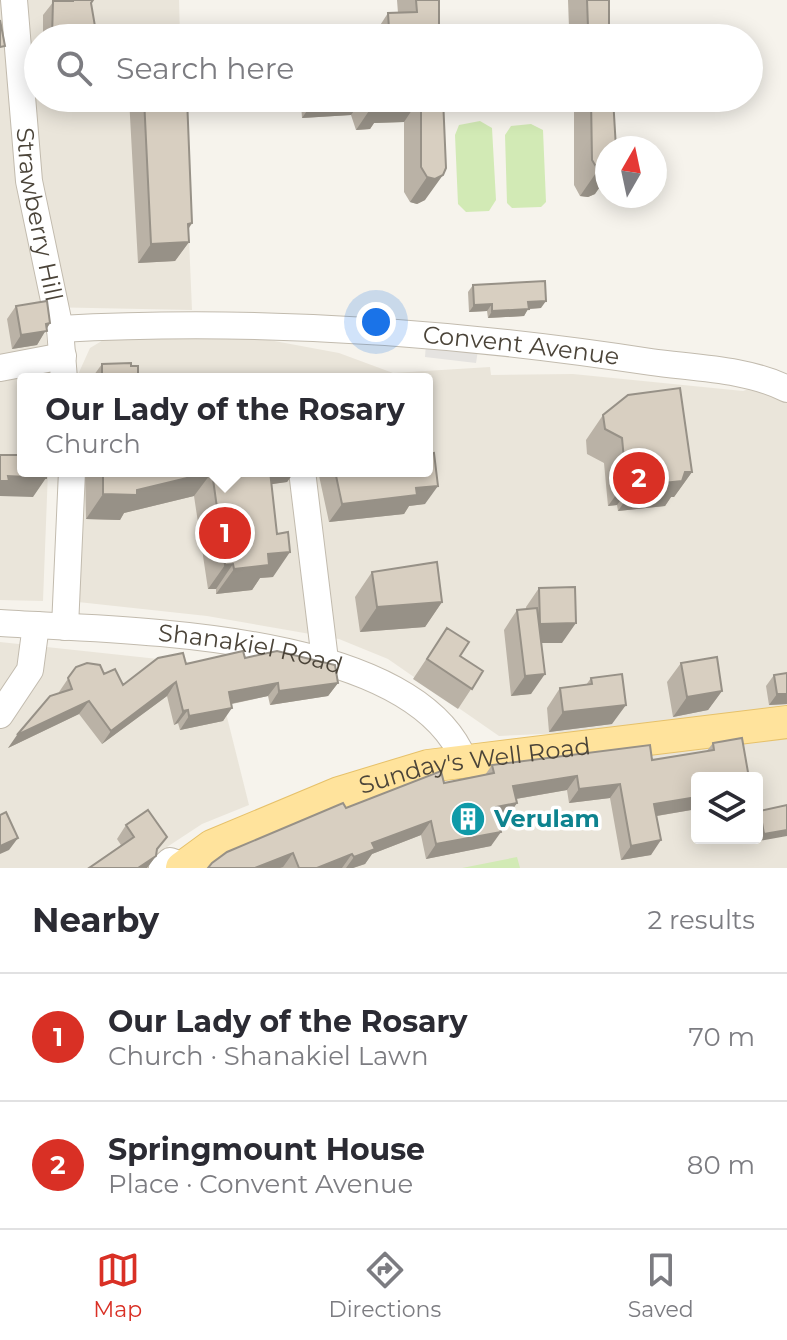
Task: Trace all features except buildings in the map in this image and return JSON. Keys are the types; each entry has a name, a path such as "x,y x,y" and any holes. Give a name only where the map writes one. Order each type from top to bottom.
{"main road":[{"name":"Sunday's Well Road","path":"176,867 212,846 353,787 464,760 597,747 787,722"}],"street":[{"name":"Strawberry Hill","path":"14,0 29,181 60,329 64,367"},
{"name":"Convent Avenue","path":"60,329 256,326 436,335 611,355 743,376 787,389"},
{"path":"0,368 64,367"},
{"path":"65,627 72,477"},
{"path":"303,477 325,660"},
{"name":"Shanakiel Road","path":"0,623 208,640 325,660 389,687 415,704 452,735 464,760"},
{"path":"0,715 30,670 36,625"}],"shaded area":[{"path":"0,0 179,0 180,24 24,24 24,112 184,112 192,310 42,307 51,373 17,373 17,477 48,477 43,601 0,600"},
{"path":"252,337 339,353 393,373 79,373 90,348 105,339"},
{"path":"426,344 478,350 476,363 425,357"},
{"path":"490,367 491,375 573,374 743,391 787,376 787,713 633,730 499,736 388,659 339,639 207,616 78,602 80,477 433,477 433,373 393,373"},
{"path":"0,642 214,665 249,805 202,824 167,847 166,868 0,868"},
{"path":"787,734 787,868 210,868 404,790 547,765"}],"green space":[{"path":"480,121 492,128 496,200 489,211 466,212 458,204 455,135 459,125"},
{"path":"531,124 543,130 546,202 541,207 512,208 507,203 505,135 511,126"},
{"path":"517,857 520,868 462,868"}],"place":[{"name":"Springmount House","path":"639,478"},
{"name":"Our Lady of the Rosary","path":"225,533"},
{"name":"Verulam","path":"468,819"}]}
